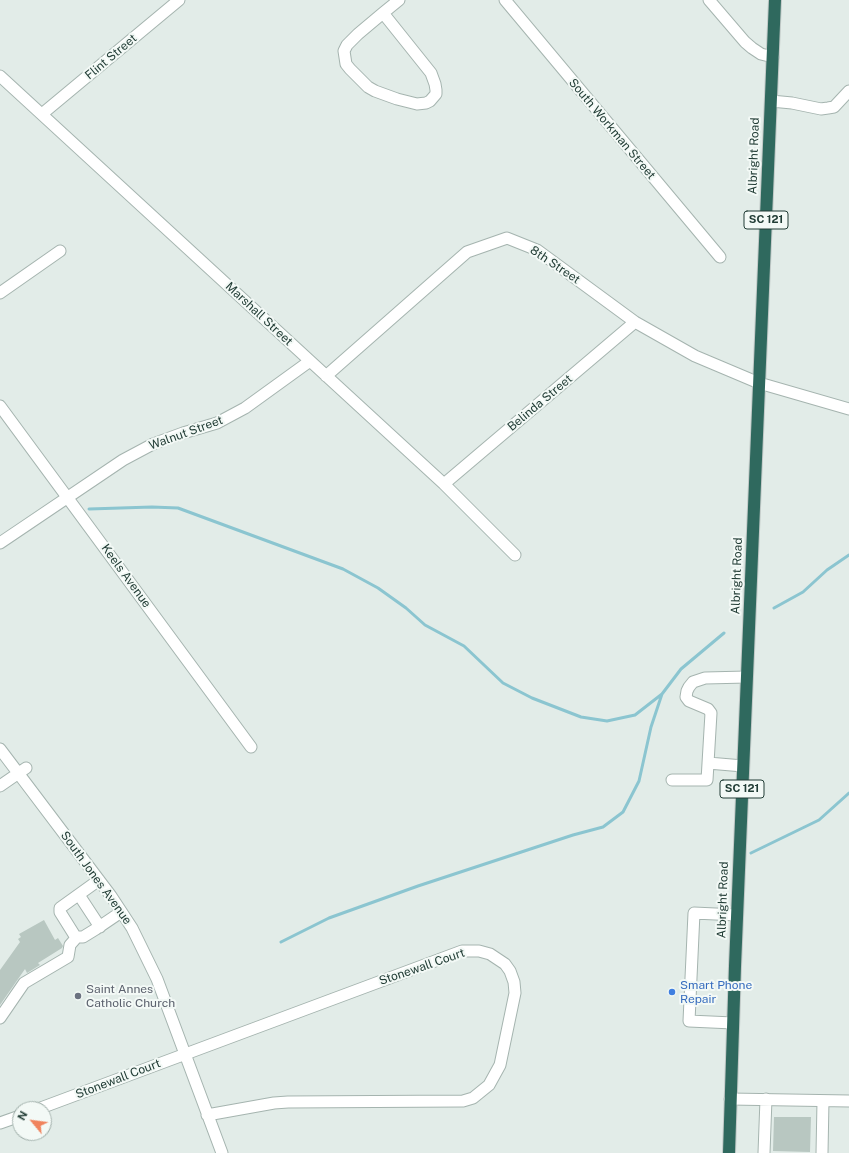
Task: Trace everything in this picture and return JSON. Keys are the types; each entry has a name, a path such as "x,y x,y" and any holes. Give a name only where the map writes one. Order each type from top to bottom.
{"highway":[{"name":"Albright Road","path":"729,1153 737,915 775,0"}],"street":[{"name":"Flint Street","path":"42,114 179,0"},
{"path":"383,13 431,73 435,84 436,94 430,102 417,104 375,91 368,87 350,70 346,64 344,51 347,45 383,13 399,0"},
{"name":"South Workman Street","path":"505,0 720,257"},
{"path":"709,0 748,45 761,54 773,57"},
{"name":"Marshall Street","path":"0,76 444,484 515,555"},
{"path":"771,101 792,103 821,109 834,107 849,91"},
{"name":"8th Street","path":"326,376 467,252 507,238 537,250 635,322 695,356 759,383 849,409"},
{"path":"0,292 60,251"},
{"name":"Belinda Street","path":"444,484 635,322"},
{"name":"Walnut Street","path":"0,543 123,460 153,444 183,432 217,423 246,408 310,361"},
{"name":"Keels Avenue","path":"0,406 251,747"},
{"path":"672,780 707,780 711,713 708,709 690,701 686,697 687,691 693,682 704,678 747,677"},
{"name":"South Jones Avenue","path":"0,749 22,771 132,928 157,979 222,1153"},
{"path":"708,764 743,766"},
{"path":"0,786 22,771"},
{"path":"77,937 60,912 60,908 99,880"},
{"path":"79,894 100,927"},
{"path":"0,1018 24,983 68,957 70,945 77,937 82,937 100,927 121,912"},
{"path":"733,1023 689,1021 694,913 737,915"},
{"name":"Stonewall Court","path":"52,1104 462,951 479,951 490,954 505,964 512,977 515,993 500,1065 489,1085 473,1098 463,1101 288,1102 274,1103 208,1115"},
{"path":"730,1099 849,1101"},
{"path":"764,1153 766,1100"},
{"path":"822,1153 823,1100"},
{"path":"0,1123 12,1119"}],"building":[{"path":"44,920 55,940 58,938 63,946 62,948 38,963 40,965 27,973 25,969 0,1005 0,970 20,942 18,939 21,937 19,934"},
{"path":"774,1117 811,1117 810,1152 773,1151"}],"waterway":[{"path":"89,509 152,507 178,508 343,569 378,588 406,608 425,625 464,646 503,683 532,698 581,717 607,721 635,715 662,694 681,669 724,633"},
{"path":"774,608 803,592 827,570 849,555"},
{"path":"281,942 329,918 418,886 573,835 603,827 623,812 639,781 651,727 662,694"},
{"path":"751,853 819,820 849,793"}],"place":[{"name":"Smart Phone Repair","path":"672,992"},
{"name":"Saint Annes Catholic Church","path":"78,996"}]}
